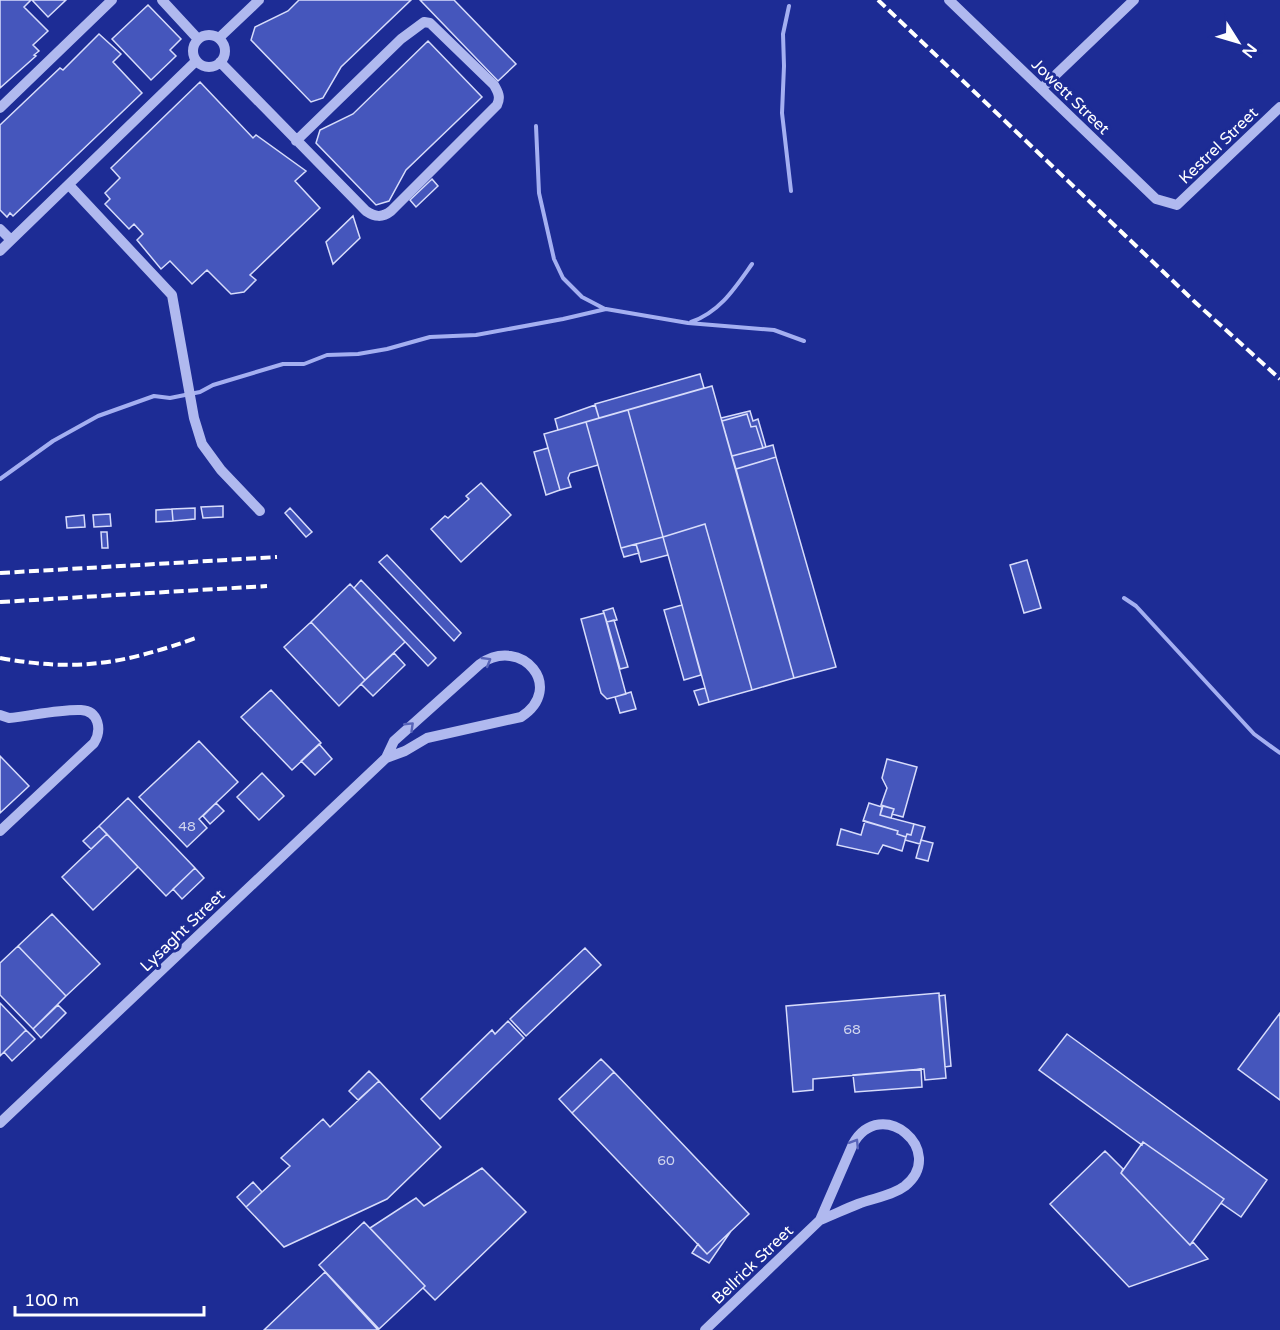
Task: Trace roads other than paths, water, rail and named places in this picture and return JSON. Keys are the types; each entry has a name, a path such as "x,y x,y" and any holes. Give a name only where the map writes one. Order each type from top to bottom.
{"street":[{"path":"0,108 112,0"},
{"path":"162,0 198,39"},
{"path":"219,38 259,0"},
{"name":"Jowett Street","path":"949,0 1156,199 1177,205"},
{"path":"1042,88 1134,0"},
{"path":"220,62 296,141 366,212 379,217 386,215 497,105 499,92 430,23 424,22 401,39 296,141"},
{"path":"205,35 219,38 224,50 224,57 220,62 211,67 196,62 193,54 198,39 205,35"},
{"path":"0,250 196,62"},
{"name":"Kestrel Street","path":"1177,205 1280,107"},
{"path":"69,184 172,295 194,418 202,444 221,470 260,511"},
{"path":"0,229 11,240"},
{"name":"Lysaght Street","path":"0,1123 386,758 394,741 423,714 489,658 510,655 524,660 534,668 539,681 539,697 522,717 427,738 405,751 386,758"},
{"path":"0,715 9,718 80,710 94,717 99,727 94,743 0,831"},
{"name":"Bellrick Street","path":"705,1330 820,1220 894,1191 908,1183 919,1161 917,1148 909,1136 897,1127 887,1124 872,1127 860,1135 853,1144 820,1220"}],"waterway":[{"path":"789,6 783,34 782,113 791,191"},
{"path":"536,126 539,193 554,259 563,278 582,297 605,309"},
{"path":"691,322 719,306 752,264"},
{"path":"0,479 53,441 98,416 154,396 170,398 200,392 213,385 283,364 304,364 327,355 358,354 387,349 430,337 476,335 606,309 688,323 774,330 804,341"},
{"path":"1124,598 1136,606 1254,734 1280,753"}],"railway":[{"path":"878,0 1196,303 1280,379"},
{"path":"0,573 277,557"},
{"path":"0,602 267,586"},
{"path":"0,658 53,664 100,663 145,654 196,638"}]}
